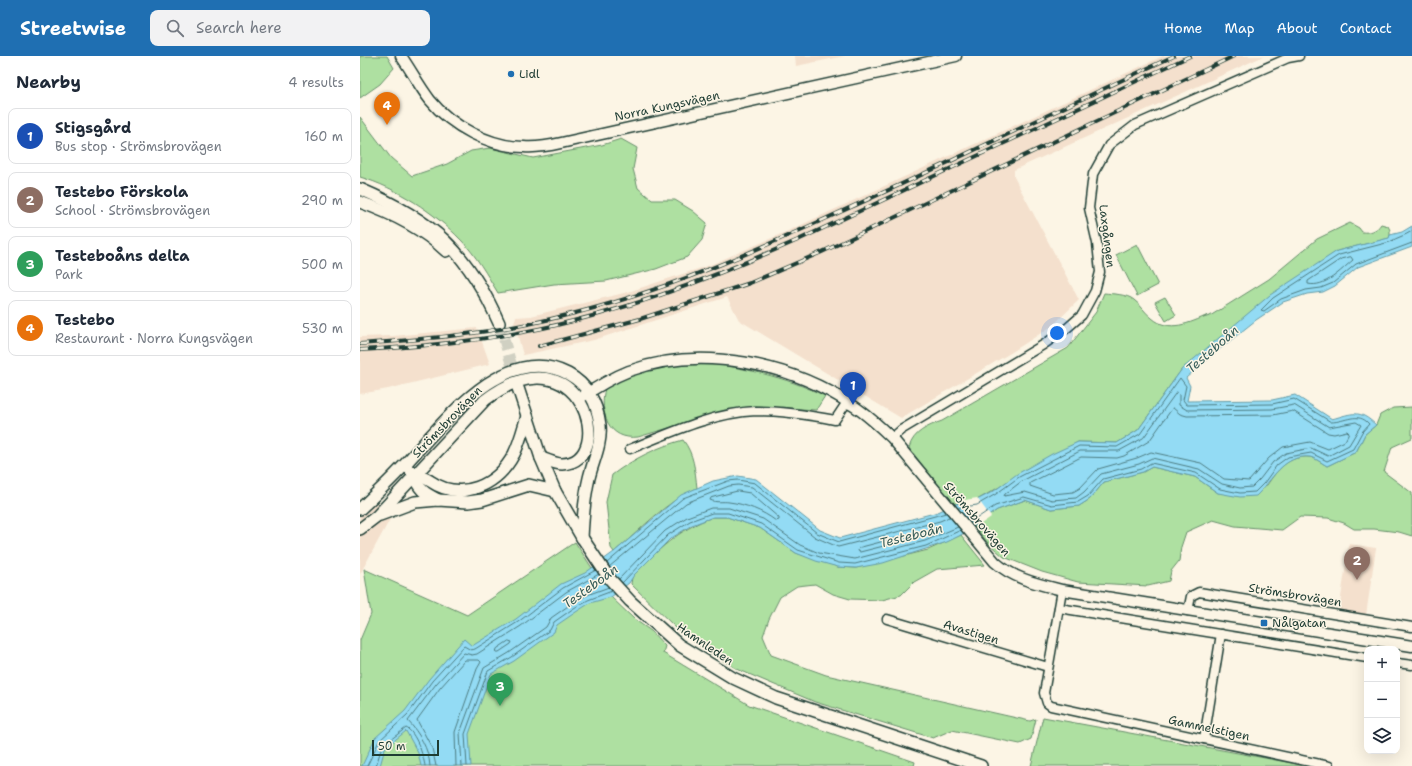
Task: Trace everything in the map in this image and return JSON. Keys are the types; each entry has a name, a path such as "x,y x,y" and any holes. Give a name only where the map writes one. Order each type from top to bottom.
{"main road":[{"path":"360,189 397,205 432,229 458,254 479,284 499,323"},
{"path":"360,202 391,214 427,235 444,249 479,284"},
{"name":"Strömsbrovägen","path":"360,509 404,465 457,408 478,390 510,372 539,366 555,369 574,378 590,392"},
{"name":"Strömsbrovägen","path":"360,529 377,516 466,418 501,387 514,382 539,378 551,380 567,387 579,399"},
{"name":"Hamnleden","path":"518,388 541,458 555,492 582,538 610,578 630,601 678,645 733,678 776,698 981,766"},
{"path":"582,538 583,506 600,437 598,414 590,392"},
{"path":"541,458 562,464 570,462 583,451 587,444 589,426 585,410 579,399"},
{"path":"404,465 414,474 422,476 443,489 451,491 467,491 484,485 502,472 514,454 527,416"},
{"path":"414,474 416,483 420,488 438,500"},
{"path":"377,516 406,504 438,500 468,502 482,500 529,485 555,492"}],"street":[{"name":"Norra Kungsvägen","path":"401,56 430,100 455,122 486,139 523,147 543,147 956,56"},
{"name":"Norra Kungsvägen","path":"406,56 410,69"},
{"name":"Laxgången","path":"892,438 901,430 1043,345 1066,329 1082,315 1095,291 1100,272 1097,243 1089,208 1093,174 1109,145 1134,125 1288,58 1298,56"},
{"name":"Strömsbrovägen","path":"579,399 603,383 629,371 665,361 694,358 719,359 782,372 825,389 847,402 892,438 995,562 1008,572 1030,582 1062,590 1412,646"},
{"path":"630,449 713,418 755,411 788,413 835,420 847,402"},
{"path":"1048,667 1062,590"},
{"name":"Strömsbrovägen","path":"1188,611 1191,596 1199,592 1412,627"},
{"path":"1059,608 1364,658"},
{"name":"Avastigen","path":"887,619 1048,667"},
{"path":"1204,739 1221,634"},
{"path":"1400,663 1412,665"},
{"name":"Gammelstigen","path":"1048,667 1044,693 1047,703 1060,709 1329,766"}],"shaded area":[{"path":"795,56 845,56 796,66"},
{"path":"1163,56 1264,56 1014,170 1014,177 1079,300 1052,326 1012,352 901,418 739,320 727,297 594,340 523,355 514,322 516,317 531,316 628,292 710,265 799,226"},
{"path":"477,328 490,364 388,389 360,394 360,337 393,336"},
{"path":"401,499 360,574 360,506"},
{"path":"1349,544 1376,548 1366,615 1339,611"}],"green space":[{"path":"360,56 387,56 394,68 380,84 360,98"},
{"path":"360,117 391,158 412,176 447,164 471,151 490,148 533,158 602,145 621,139 637,148 633,169 638,188 652,200 675,200 693,211 707,223 702,240 687,257 656,269 606,281 554,284 498,293 472,252 439,220 401,194 360,177"},
{"path":"1350,223 1359,228 1362,232 1370,232 1375,230 1381,224 1388,226 1390,230 1390,238 1337,251 1182,369 1138,430 1117,443 1078,442 975,501 955,504 947,497 909,448 911,442 922,430 942,421 1068,348 1096,312 1104,293 1131,298 1159,323 1172,326 1180,325 1208,315 1203,318 1210,316 1269,279 1317,239"},
{"path":"1137,244 1158,285 1137,296 1116,255"},
{"path":"1165,297 1176,315 1166,321 1155,302"},
{"path":"698,361 779,378 825,396 816,410 755,406 733,409 638,437 628,437 613,430 608,423 603,406 605,388 638,373"},
{"path":"1412,407 1412,438 1392,447 1384,472 1412,493 1412,536 1399,532 1374,529 1354,529 1344,523 1328,518 1300,517 1282,530 1235,526 1213,520 1186,532 1181,547 1179,561 1171,571 1169,581 1148,586 1078,582 1042,572 1004,557 988,543 974,526 997,510 1025,500 1051,509 1079,506 1090,499 1104,482 1143,472 1152,467 1195,477 1218,493 1267,485 1279,469 1296,458 1310,457 1327,466 1356,452 1365,434 1376,425 1380,415 1393,408"},
{"path":"683,440 692,457 697,488 674,501 614,552 611,548 606,502 612,475 646,454"},
{"path":"713,517 727,517 760,528 796,553 838,567 856,568 928,550 961,535 985,565 937,569 914,582 901,595 882,600 850,599 833,594 815,584 797,586 780,597 769,619 763,636 771,655 826,675 1030,721 1036,719 1031,739 1020,744 952,730 933,738 815,702 737,669 703,648 677,629 631,584 632,577 669,542 689,528"},
{"path":"575,542 611,597 634,619 651,631 665,646 663,653 749,705 915,762 914,766 360,766 360,640 371,614 364,569 467,615"},
{"path":"1043,717 1308,766 1031,766"}],"water":[{"name":"Testeboån","path":"1412,226 1412,247 1358,267 1335,286 1323,292 1307,294 1283,302 1256,320 1186,378 1190,386 1187,401 1272,400 1295,395 1332,419 1351,414 1360,414 1365,416 1376,425 1365,434 1356,452 1327,466 1310,457 1301,457 1292,460 1279,470 1256,496 1240,497 1218,493 1195,477 1152,467 1143,472 1104,482 1090,499 1079,506 1051,509 1025,500 997,510 961,535 947,542 883,563 856,568 838,567 816,561 796,553 760,528 727,517 713,517 692,525 670,539 634,575 629,583 611,597 590,603 557,625 554,632 514,661 491,674 469,734 471,766 421,766 418,753 406,731 385,748 380,766 362,766 375,738 405,711 429,679 464,639 472,646 516,619 561,584 585,573 614,552 681,495 713,481 738,476 756,479 820,530 840,538 938,512 955,504 975,501 994,491 1017,474 1052,454 1078,442 1117,443 1138,430 1182,369 1270,295 1337,251 1389,238 1390,235 1402,232"}],"pier":[{"path":"977,498 991,517 978,526 959,501"}],"tunnel":[{"path":"499,323 516,380"}],"railway":[{"path":"360,344 437,337 513,327 601,306 674,283 744,255 814,224 1174,56"},
{"path":"360,350 440,344 521,333 631,305 715,275 798,240 1190,56"},
{"path":"539,346 640,319 750,283 822,252 1234,56"}],"place":[{"name":"Lidl","path":"511,74"},
{"name":"Testebo","path":"387,125"},
{"name":"Stigsgård","path":"853,405"},
{"name":"Testebo Förskola","path":"1357,580"},
{"name":"Nålgatan","path":"1264,623"},
{"name":"Testeboåns delta","path":"500,706"}]}
